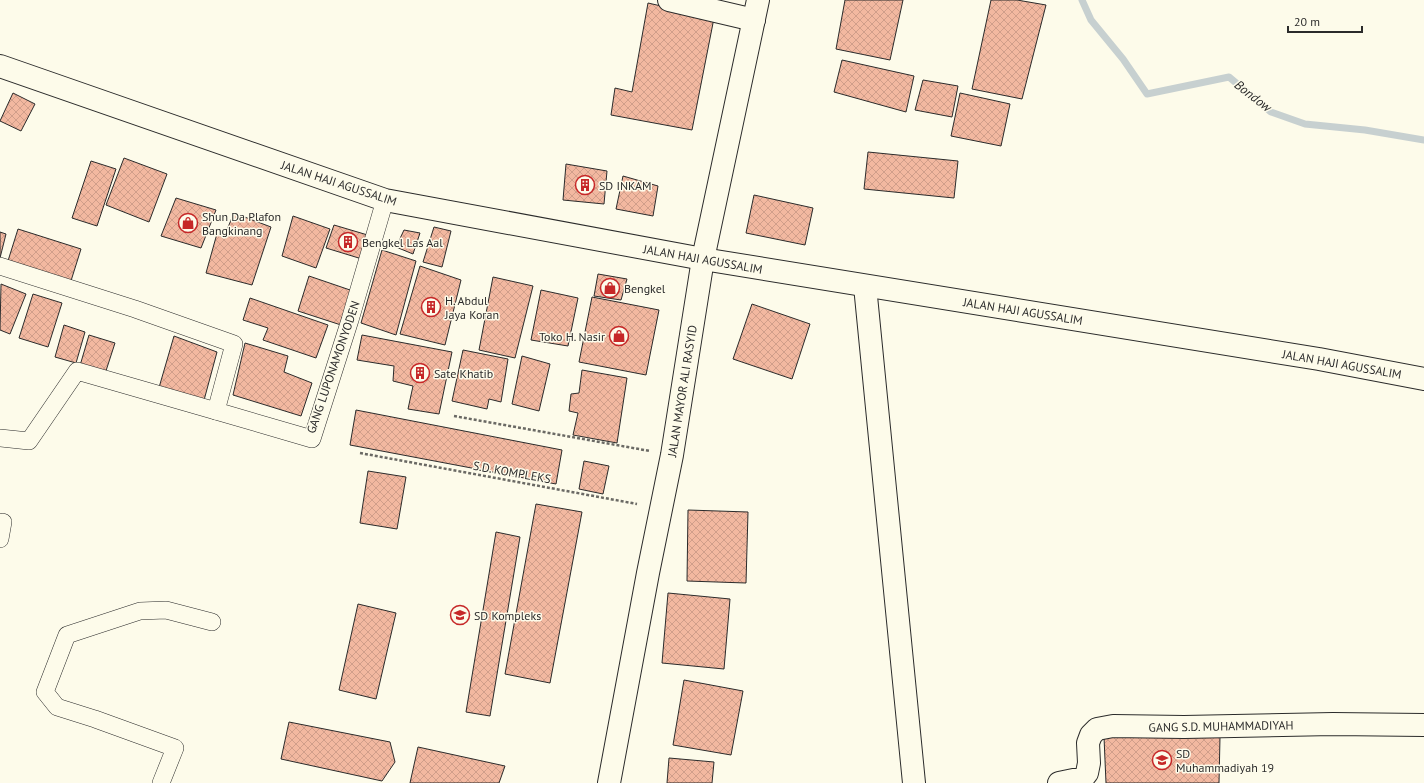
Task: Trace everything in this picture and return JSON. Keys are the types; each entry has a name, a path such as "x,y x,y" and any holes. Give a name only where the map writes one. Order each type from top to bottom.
{"street":[{"path":"669,0 756,10"},
{"name":"JALAN MAYOR ALI RASYID","path":"609,783 672,455 703,259 756,10"},
{"name":"JALAN HAJI AGUSSALIM","path":"0,66 385,200 703,259 1319,359 1424,379"},
{"name":"GANG LUPONAMONYODEN","path":"216,411 312,439 350,320 385,200"},
{"path":"0,266 234,344 216,411 77,371 29,441 0,438"},
{"path":"865,286 914,783"},
{"path":"0,539 3,522"},
{"path":"161,783 175,748 57,707 45,692 67,634 140,611 166,610 212,622"},
{"name":"GANG S.D. MUHAMMADIYAH","path":"1059,783 1083,778 1087,773 1089,763 1088,743 1091,735 1097,729 1113,726 1184,727 1311,724 1424,725"}],"path":[{"path":"454,416 672,455"},
{"name":"S.D. KOMPLEKS","path":"360,453 662,508"}],"building":[{"path":"845,0 903,0 890,60 836,49"},
{"path":"991,0 1017,0 1046,5 1022,99 972,89"},
{"path":"648,3 714,18 692,130 611,115 615,88 632,92"},
{"path":"842,60 914,76 906,112 834,92"},
{"path":"923,80 958,86 952,117 915,110"},
{"path":"13,93 35,104 21,131 0,121"},
{"path":"960,93 1010,104 1001,146 951,136"},
{"path":"868,152 958,161 954,198 864,189"},
{"path":"124,158 167,174 149,222 106,205"},
{"path":"91,161 116,169 97,226 72,218"},
{"name":"SD INKAM","path":"566,164 607,171 604,204 563,200"},
{"path":"623,176 658,186 653,216 616,209"},
{"path":"754,195 813,208 805,245 746,233"},
{"name":"Shun Da Plafon Bangkinang","path":"176,198 216,210 201,248 161,236"},
{"path":"234,213 271,227 252,285 206,273 218,230 226,232"},
{"path":"293,216 330,229 316,268 282,256"},
{"name":"Bengkel Las Aal","path":"334,225 371,236 362,259 326,248"},
{"path":"434,227 451,231 442,267 423,262"},
{"path":"18,229 81,249 70,284 7,264"},
{"path":"404,230 420,233 413,254 396,247"},
{"path":"0,232 6,234 0,258"},
{"path":"382,250 416,261 396,335 361,323"},
{"name":"H. Abdul Jaya Koran","path":"420,266 461,280 445,345 400,334"},
{"name":"Bengkel","path":"598,274 627,279 621,300 594,296"},
{"path":"309,276 353,291 341,325 298,311"},
{"path":"493,277 533,286 515,358 479,350"},
{"path":"1,284 26,294 10,334 0,330"},
{"path":"541,290 578,298 568,346 531,340"},
{"path":"33,294 62,303 48,347 19,338"},
{"name":"Toko H. Nasir","path":"592,297 659,310 646,375 579,362"},
{"path":"250,298 328,325 316,358 263,340 268,328 243,320"},
{"path":"752,304 810,324 792,379 733,359"},
{"path":"64,325 85,332 76,363 55,357"},
{"path":"89,335 115,343 104,377 79,369"},
{"name":"Sate Khatib","path":"362,335 452,352 439,414 408,409 413,386 393,381 394,366 357,360"},
{"path":"174,336 217,352 203,404 158,391"},
{"path":"245,343 288,356 284,372 312,383 301,416 233,395"},
{"path":"463,350 508,359 501,402 489,399 487,409 452,401"},
{"path":"522,356 550,364 539,411 512,404"},
{"path":"582,370 627,378 617,443 573,435 578,413 569,411 571,394 579,393"},
{"path":"356,410 562,450 556,484 350,445"},
{"path":"584,461 609,466 603,494 579,489"},
{"path":"368,471 406,477 397,529 360,523"},
{"path":"536,504 582,512 550,683 505,674"},
{"path":"688,510 748,512 746,583 687,581"},
{"path":"496,532 520,537 490,716 466,712"},
{"path":"668,593 730,599 724,669 662,663"},
{"path":"358,604 396,613 376,699 339,690"},
{"path":"684,680 743,691 731,755 673,745"},
{"path":"289,722 390,742 395,762 382,781 281,759"},
{"name":"SD Muhammadiyah 19","path":"1104,737 1220,737 1219,783 1106,783"},
{"path":"418,747 505,766 499,783 410,783"},
{"path":"669,758 714,762 712,783 667,783"}],"waterway":[{"name":"Bondow","path":"1082,0 1091,20 1123,59 1147,94 1229,77 1271,112 1305,124 1365,130 1424,140"}],"place":[{"name":"SD INKAM","path":"585,185"},
{"name":"Shun Da Plafon Bangkinang","path":"188,223"},
{"name":"Bengkel Las Aal","path":"348,242"},
{"name":"Bengkel","path":"610,288"},
{"name":"H. Abdul Jaya Koran","path":"431,307"},
{"name":"Toko H. Nasir","path":"619,336"},
{"name":"Sate Khatib","path":"420,373"},
{"name":"SD Kompleks","path":"460,615"},
{"name":"SD Muhammadiyah 19","path":"1162,760"}]}
